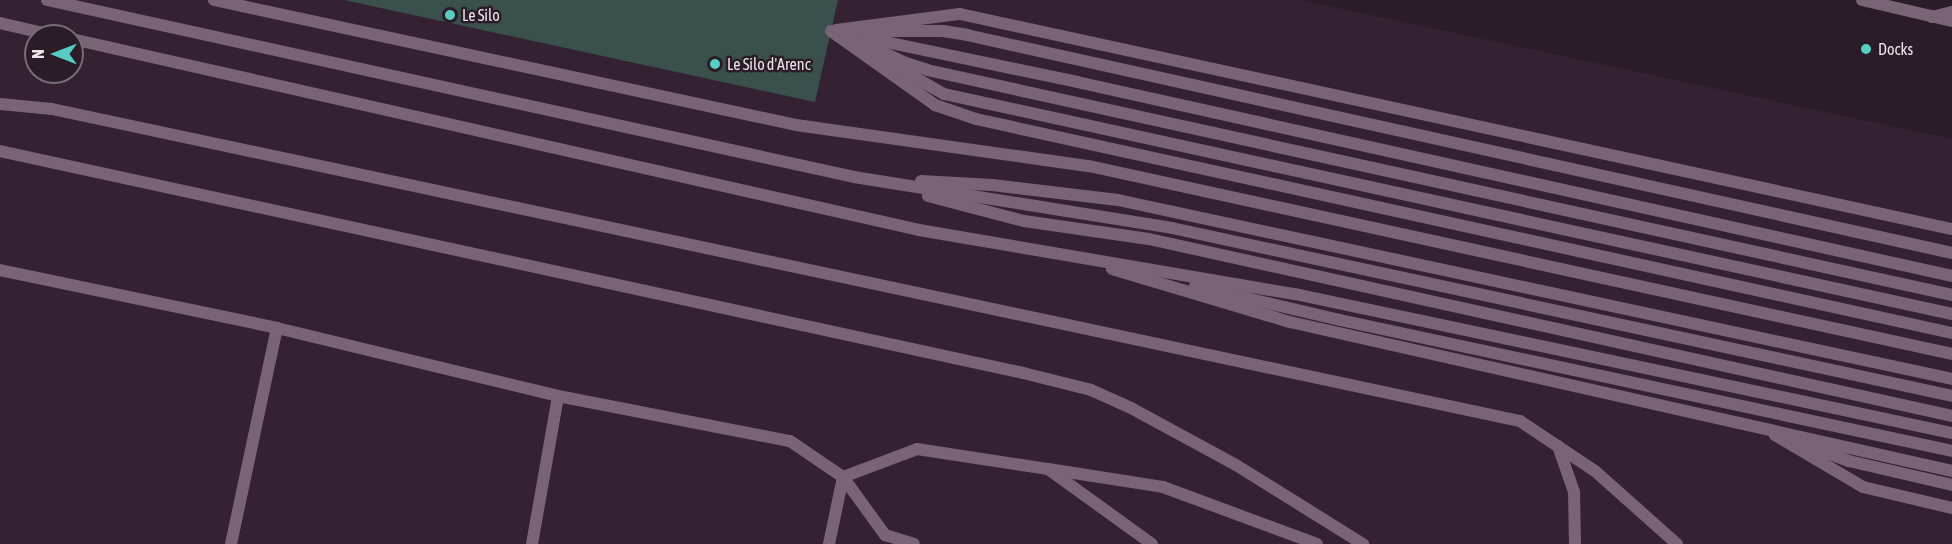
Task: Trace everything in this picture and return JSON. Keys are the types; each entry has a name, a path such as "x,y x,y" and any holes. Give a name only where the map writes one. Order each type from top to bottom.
{"street":[{"path":"47,0 854,177 1024,221 1149,239 1952,416"},
{"path":"214,0 795,125 1089,166 1952,354"},
{"path":"1862,0 1952,21"},
{"path":"1932,16 1952,12"},
{"path":"831,31 960,14 1952,229"},
{"path":"0,23 24,29"},
{"path":"831,31 943,31 967,35 1952,253"},
{"path":"831,31 1030,71 1952,276"},
{"path":"831,31 927,70 1952,295"},
{"path":"831,31 944,94 1952,314"},
{"path":"831,31 935,105 976,119 1952,333"},
{"path":"84,42 919,230 1295,294 1952,433"},
{"path":"0,104 52,109 1520,421 1595,471 1677,544"},
{"path":"0,151 1023,373 1091,390 1131,408 1236,465 1363,544"},
{"path":"854,177 992,185 1118,200 1952,379"},
{"path":"854,177 1172,228 1952,396"},
{"path":"1059,254 1290,322 1952,471"},
{"path":"1059,254 1340,320 1952,451"},
{"path":"1,274 277,328 558,396 790,441 843,477 885,535 914,544"},
{"path":"231,544 277,328"},
{"path":"531,544 558,396"},
{"path":"1766,429 1836,457 1952,485"},
{"path":"1766,429 1863,487 1952,508"},
{"path":"1557,446 1574,492 1575,544"},
{"path":"843,477 917,448 1163,487 1317,544"},
{"path":"1047,469 1152,544"},
{"path":"829,544 843,477"}],"shaded area":[{"path":"0,0 1300,0 1952,139 1952,544 0,544"}],"building":[{"name":"Le Silo d'Arenc","path":"344,0 838,0 815,102"}],"place":[{"name":"Le Silo","path":"450,15"},
{"name":"Docks","path":"1866,49"},
{"name":"Le Silo d'Arenc","path":"715,64"}]}
